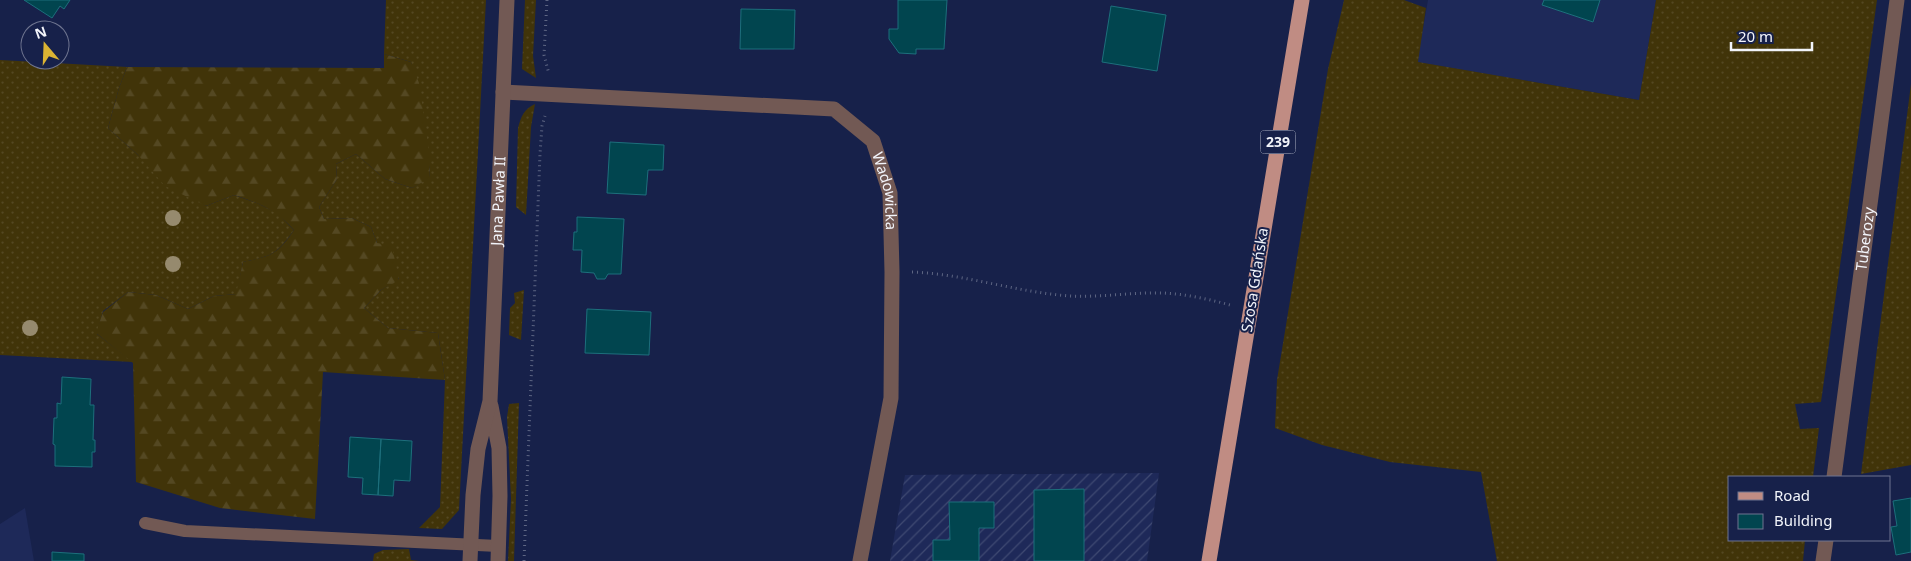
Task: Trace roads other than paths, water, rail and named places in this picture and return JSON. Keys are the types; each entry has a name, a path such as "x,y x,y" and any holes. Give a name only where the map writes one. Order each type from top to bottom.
{"main road":[{"name":"Szosa Gdańska","path":"1209,561 1302,0"}],"street":[{"name":"Jana Pawła II","path":"470,561 478,449 490,401 507,0"},
{"name":"Tuberozy","path":"1834,476 1897,0"},
{"name":"Wadowicka","path":"503,92 834,109 873,141 890,193 892,272 890,398 860,561"},
{"name":"Jana Pawła II","path":"490,401 499,448 498,554"},
{"path":"1823,561 1826,541"}],"lane":[{"path":"145,523 185,531 470,546 498,554"}]}
